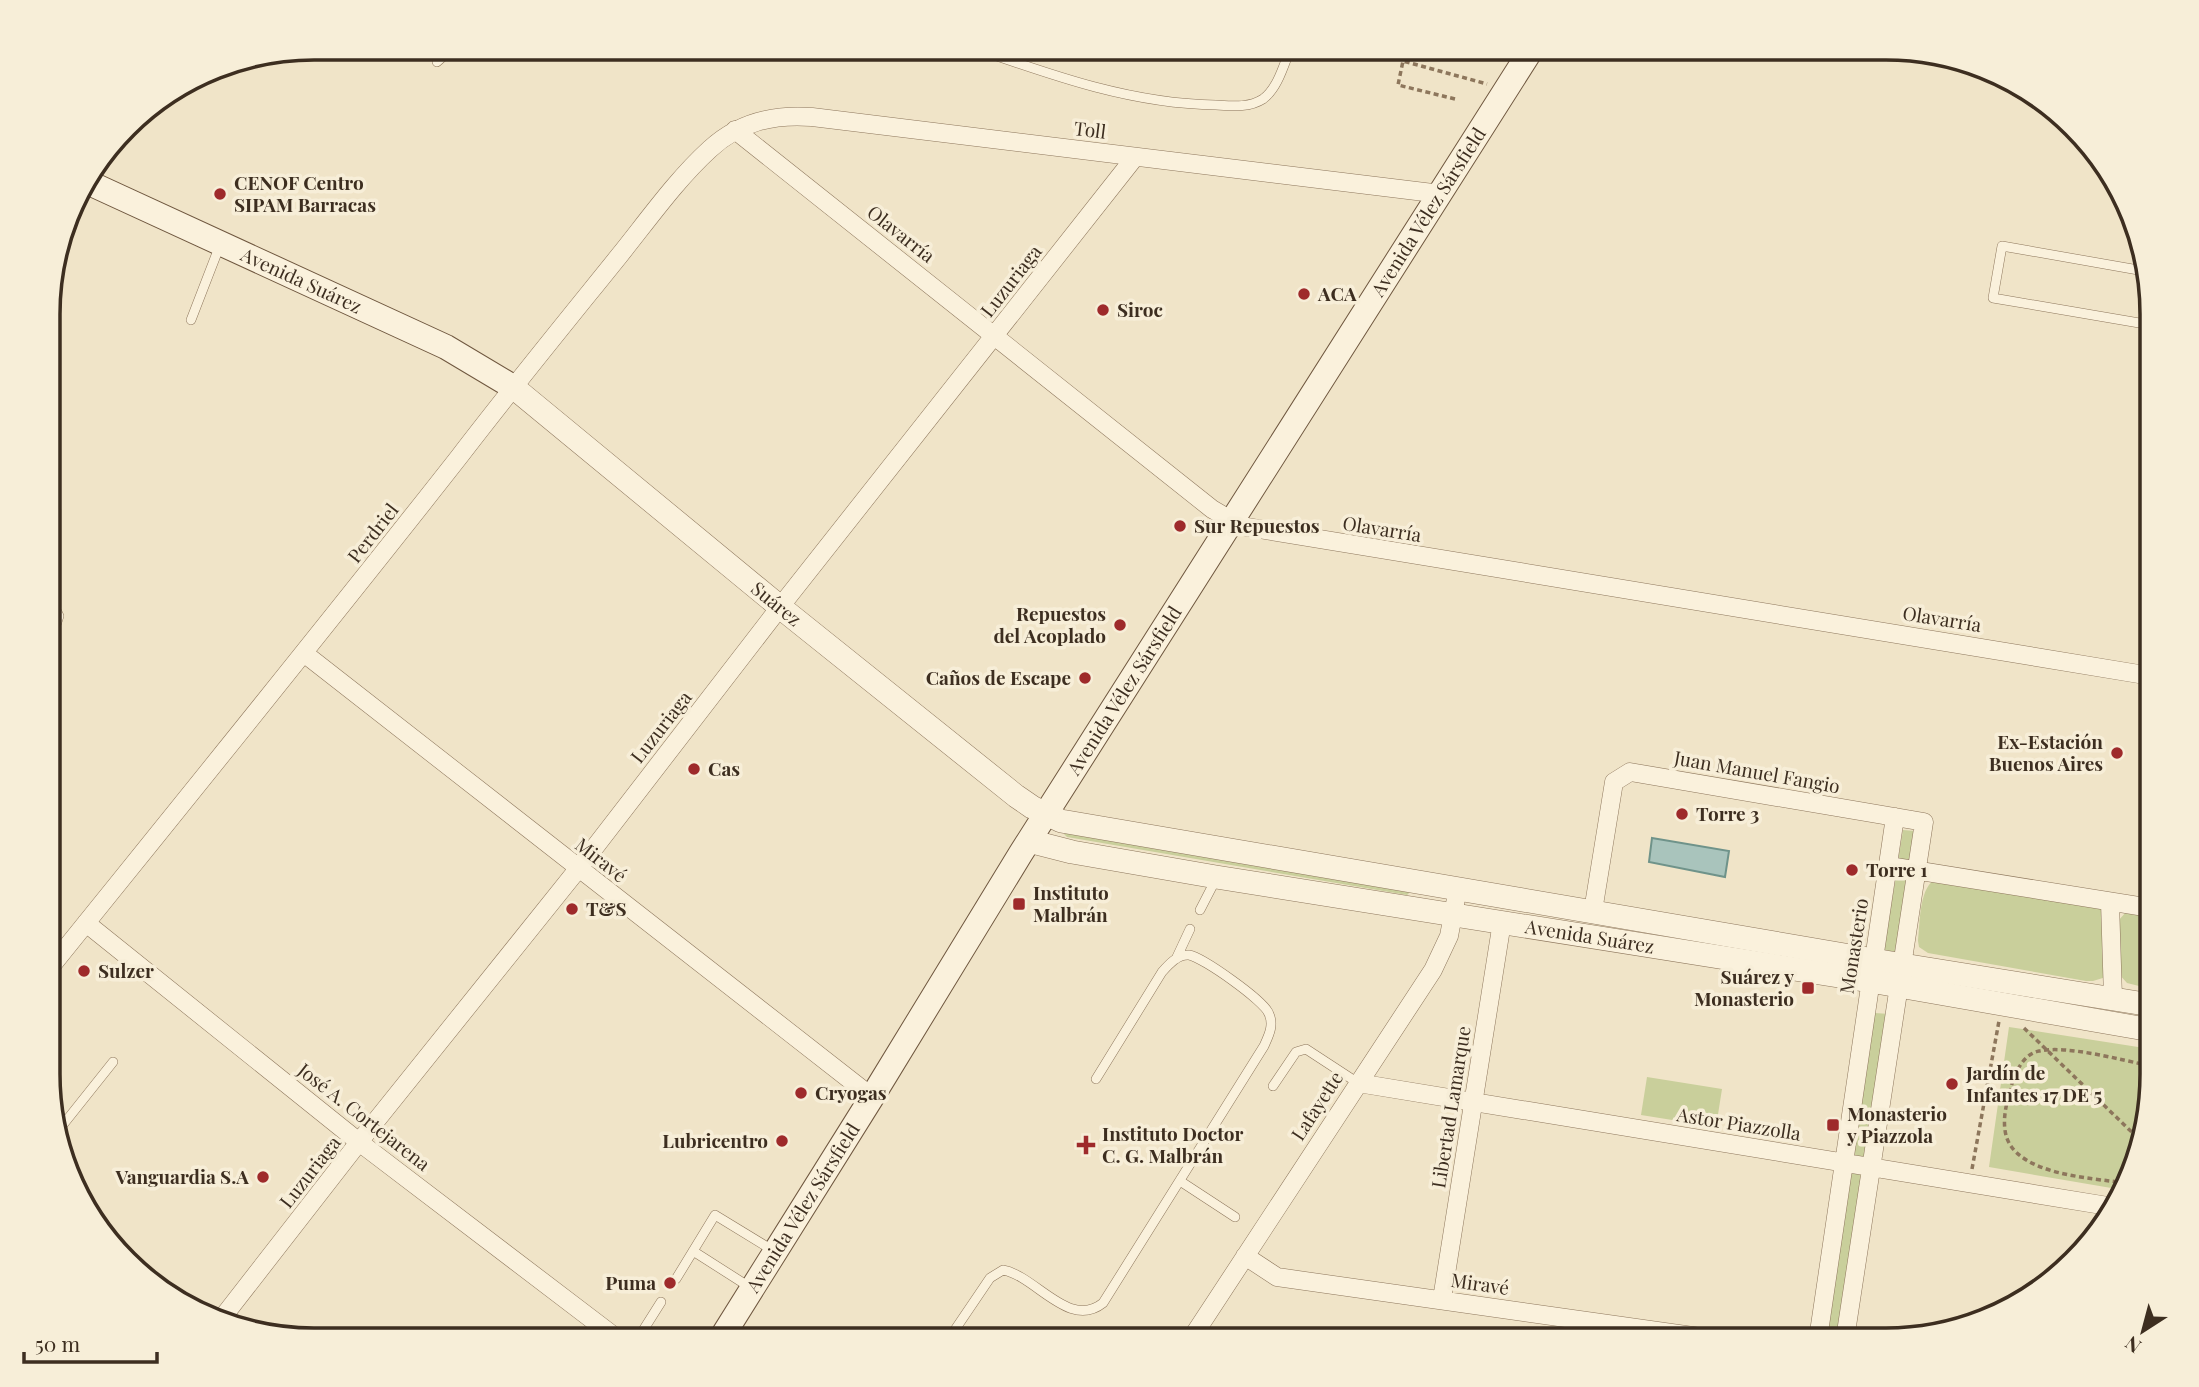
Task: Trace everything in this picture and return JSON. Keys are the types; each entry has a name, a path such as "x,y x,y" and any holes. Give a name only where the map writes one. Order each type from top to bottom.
{"main road":[{"name":"Avenida Vélez Sársfield","path":"728,1328 873,1097 1045,814 1525,60"},
{"name":"Avenida Suárez","path":"94,185 446,347 513,387"}],"street":[{"name":"Toll","path":"735,130 766,118 790,115 1441,194"},
{"name":"Olavarría","path":"735,130 1212,509 1232,522 1252,529 2140,674"},
{"name":"Perdriel","path":"60,956 305,654 513,387 679,182 710,148 735,130"},
{"name":"Luzuriaga","path":"227,1312 578,869 780,607 1135,157"},
{"name":"Suárez","path":"513,387 780,607 1016,796 1045,814"},
{"name":"Miravé","path":"305,654 873,1097"},
{"name":"Juan Manuel Fangio","path":"1593,911 1614,782 1630,772 1895,817"},
{"name":"Avenida Suárez","path":"1045,814 1061,821 1089,827 1593,911 1902,976 2002,1005 2140,1028"},
{"name":"Monasterio","path":"1819,1328 1895,817"},
{"path":"1847,1328 1924,822 1895,817"},
{"name":"Avenida Suárez","path":"1029,841 1072,852 1216,877 1502,922 1872,970"},
{"path":"1889,866 2140,906"},
{"name":"Lafayette","path":"1198,1328 1433,970 1449,936 1458,888"},
{"path":"2110,902 2113,998"},
{"name":"Libertad Lamarque","path":"1442,1299 1502,922"},
{"name":"José A. Cortejarena","path":"86,923 359,1142 602,1328"},
{"name":"Avenida Suárez","path":"1902,976 2140,1003"},
{"name":"Astor Piazzolla","path":"1358,1083 2103,1205"},
{"name":"Miravé","path":"1245,1255 1277,1277 1639,1328"}],"lane":[{"path":"1007,60 1069,82 1109,91 1194,105 1243,106 1255,103 1271,90 1285,60"},
{"path":"191,320 221,244"},
{"path":"2136,270 2002,246 1993,298 2140,322"},
{"path":"1200,911 1216,877"},
{"path":"1096,1079 1162,972 1176,959 1191,929"},
{"path":"955,1328 986,1283 995,1273 1003,1270 1022,1278 1072,1309 1096,1308 1107,1297 1264,1046 1271,1023 1267,1008 1251,993 1193,956 1176,959"},
{"path":"1273,1086 1296,1052 1306,1049 1358,1083"},
{"path":"64,1123 113,1062"},
{"path":"1180,1181 1235,1217"},
{"path":"676,1279 715,1215 776,1252"},
{"path":"693,1251 752,1289"},
{"path":"645,1328 661,1302"}],"path":[{"path":"1455,99 1398,85 1403,61 1507,90"},
{"path":"2002,1005 2133,1133"},
{"path":"1970,1183 2002,1005"},
{"path":"2115,1181 2056,1173 2020,1154 2007,1139 2006,1104 2017,1070 2034,1052 2060,1050 2140,1064"}],"green space":[{"path":"1903,830 1915,831 1911,863 1898,861"},
{"path":"1065,832 1410,892 1407,895 1067,837"},
{"path":"1896,877 1910,879 1897,952 1883,950"},
{"path":"1934,880 2099,906 2102,909 2106,977 2086,981 1928,953 1919,947 1919,926 1925,891"},
{"path":"2126,912 2140,913 2140,986 2127,983 2118,973 2118,921"},
{"path":"1874,1013 1891,1014 1867,1159 1852,1157"},
{"path":"2009,1027 2140,1047 2135,1123 2126,1155 2112,1188 1989,1167"},
{"path":"1647,1077 1722,1089 1716,1127 1641,1115"},
{"path":"1849,1171 1865,1174 1839,1328 1823,1326"}],"water":[{"path":"1652,838 1729,851 1725,877 1649,862"}],"place":[{"name":"CENOF Centro SIPAM Barracas","path":"220,194"},
{"name":"ACA","path":"1304,294"},
{"name":"Siroc","path":"1103,310"},
{"name":"Sur Repuestos","path":"1180,526"},
{"name":"Repuestos del Acoplado","path":"1120,625"},
{"name":"Caños de Escape","path":"1085,678"},
{"name":"Ex-Estación Buenos Aires","path":"2117,753"},
{"name":"Cas","path":"694,769"},
{"name":"Torre 3","path":"1682,814"},
{"name":"Torre 1","path":"1852,870"},
{"name":"Instituto Malbrán","path":"1019,904"},
{"name":"T&S","path":"572,909"},
{"name":"Sulzer","path":"84,971"},
{"name":"Suárez y Monasterio","path":"1808,988"},
{"name":"Jardín de Infantes 17 DE 5","path":"1952,1084"},
{"name":"Cryogas","path":"801,1093"},
{"name":"Monasterio y Piazzola","path":"1833,1125"},
{"name":"Lubricentro","path":"782,1141"},
{"name":"Instituto Doctor C. G. Malbrán","path":"1086,1145"},
{"name":"Vanguardia S.A","path":"263,1177"},
{"name":"Puma","path":"670,1283"}]}
